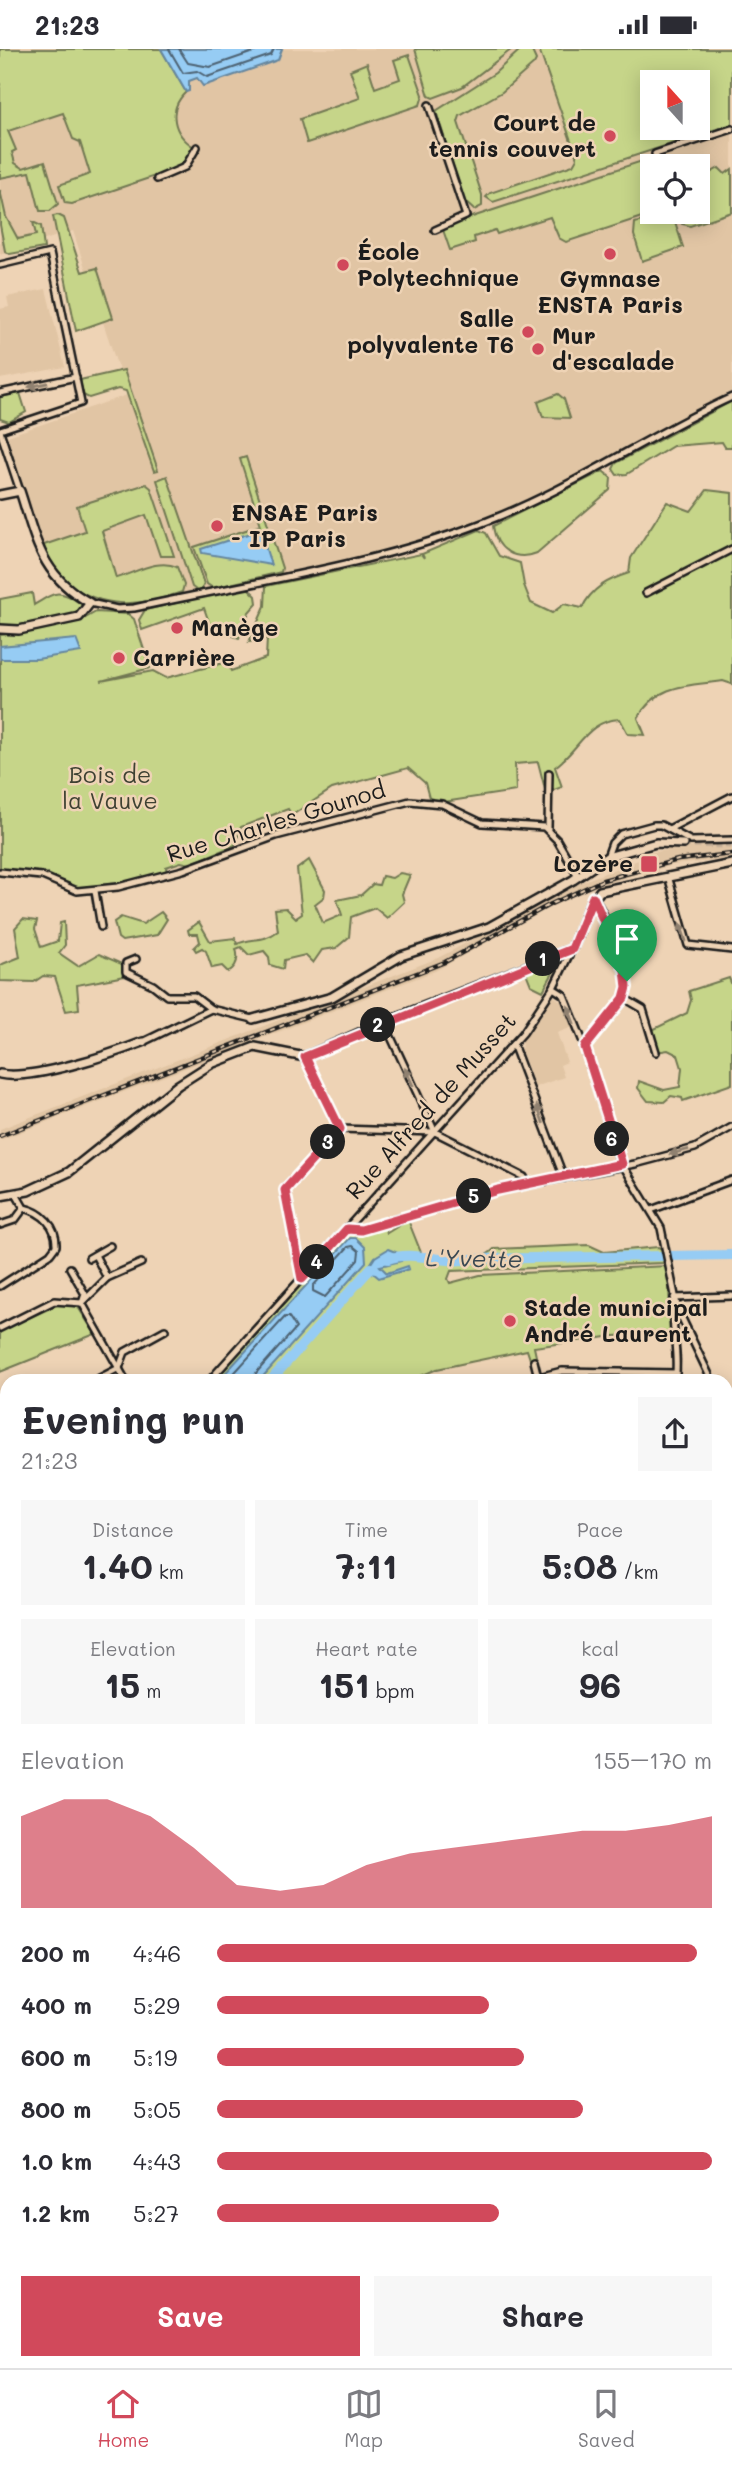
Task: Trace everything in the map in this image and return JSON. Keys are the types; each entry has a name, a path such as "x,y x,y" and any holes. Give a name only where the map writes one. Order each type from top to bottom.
{"street":[{"path":"429,105 466,216 435,230"},
{"path":"655,154 732,129"},
{"path":"157,179 185,167 198,147"},
{"path":"0,265 50,253 81,403 0,430 20,491 46,565 66,588 90,603 117,609 134,608 333,568 435,541 539,499 661,432 732,397"},
{"path":"0,393 76,377"},
{"path":"0,495 20,491"},
{"path":"646,593 732,549"},
{"path":"0,629 19,630 79,617 90,603"},
{"path":"549,772 548,829 580,874"},
{"path":"669,829 732,796"},
{"name":"Rue Charles Gounod","path":"0,872 42,876 77,891 95,891 183,870 276,836 394,803 410,801 442,804 482,823 541,825 548,829"},
{"path":"607,857 612,843 621,834 654,825 695,842 732,840"},
{"path":"136,959 126,963 126,972 167,996 194,996 211,1009 253,1019 332,997 401,956 489,927 607,857 656,843 683,844"},
{"path":"585,1047 624,998 627,987 625,970 593,897 604,889 732,864"},
{"path":"668,876 688,945 732,950"},
{"path":"95,891 101,927"},
{"name":"Rue Alfred de Musset","path":"215,1374 513,1044 553,988 593,897"},
{"path":"0,1196 16,1193 69,1172 178,1085 211,1064 255,1047 305,1057 572,949"},
{"path":"553,988 564,995 585,1047 622,1164 651,1210 668,1249 674,1298 672,1319 676,1373 562,1371 553,1374"},
{"path":"624,998 643,1009 656,1052"},
{"path":"0,1074 24,1074 118,1051 211,1009"},
{"path":"384,1023 435,1132"},
{"path":"513,1044 564,1178"},
{"path":"305,1057 340,1129"},
{"path":"347,1229 361,1230 472,1197 622,1164 635,1164 695,1148 732,1127"},
{"path":"302,1279 285,1190 340,1129 435,1132 524,1177 528,1184"},
{"path":"651,1210 732,1179"},
{"path":"0,1286 50,1254 56,1246 54,1231 43,1216 24,1209 16,1193"},
{"path":"0,1225 15,1220 24,1209"},
{"path":"107,1278 92,1257 110,1246"},
{"path":"0,1328 54,1301 82,1303 107,1278 141,1262"},
{"path":"70,1268 85,1294 82,1303 123,1374"},
{"path":"674,1298 732,1296"},
{"path":"674,1298 709,1374"},
{"path":"107,1374 119,1368 125,1352 165,1330"},
{"path":"534,1361 538,1374"}],"shaded area":[{"path":"0,49 732,49 732,394 661,429 551,490 441,536 337,564 134,606 92,599 62,580 42,548 5,437 127,395 73,231 0,254"},
{"path":"46,289 65,367 0,379 0,309 9,307 7,297"},
{"path":"695,846 732,846 732,859 673,865 658,869 658,873 645,876 643,872 576,893 435,971 0,1140 0,1129 438,958 579,883 641,859 640,854"},
{"path":"552,995 564,1003 573,1027 557,1033 567,1062 560,1065 564,1077 535,1087 521,1050 522,1042"}],"green space":[{"path":"0,49 161,49 186,92 176,106 175,121 181,135 194,147 188,160 176,169 72,204 65,203 59,185 90,174 80,142 73,139 63,113 8,131 16,150 12,152 15,163 23,168 45,161 58,204 50,211 40,211 30,172 0,178"},
{"path":"415,49 512,49 462,87 433,98 429,96"},
{"path":"521,49 531,49 536,60 534,64 502,92 460,116 458,122 482,195 482,206 474,210 464,201 436,111 495,73"},
{"path":"539,49 732,49 732,124 710,131 710,70 640,70 640,140 683,140 493,202 486,197 490,193 573,165 577,158"},
{"path":"409,55 423,95 420,105 307,143 300,119 360,98 350,70 367,63 375,88 400,79 394,60"},
{"path":"640,162 640,218 566,242 559,238 550,217 497,234 495,230 474,237 475,242 450,250 442,227"},
{"path":"719,168 725,174 732,169 732,212 710,219 710,173"},
{"path":"0,190 6,217 18,239 36,235 33,222 41,226 44,248 10,254 5,251 0,225"},
{"path":"53,216 64,218 82,272 97,268 113,318 76,331"},
{"path":"635,223 676,224 683,247 642,261 634,235"},
{"path":"124,370 158,470 154,471 126,391 118,389 89,398 83,395 80,380"},
{"path":"20,393 26,412 9,422 0,419 0,397"},
{"path":"558,394 564,399 570,418 543,417 538,402"},
{"path":"732,401 732,447 725,447 722,442 673,446 627,474 617,475 613,469 616,463"},
{"path":"246,457 282,568 281,572 213,588 207,584 194,547 261,525 240,459"},
{"path":"603,471 611,478 610,490 537,553 514,555 498,542 493,526"},
{"path":"167,476 204,584 200,593 192,587 157,480"},
{"path":"146,484 151,488 174,556 160,556 146,515 102,531 116,578 154,565 170,565 177,567 184,585 182,592 152,601 122,603 94,597 66,582 51,565 44,545 85,531 77,506"},
{"name":"Bois de la Vauve","path":"707,490 732,493 732,684 723,681 697,684 664,692 646,707 638,718 645,735 628,734 620,719 599,725 555,767 562,787 546,793 538,762 515,764 516,791 444,802 429,798 425,783 408,768 332,789 292,815 288,809 241,827 235,845 190,864 181,862 166,867 167,873 124,884 78,889 42,875 0,871 0,635 80,621 96,612 128,614 134,619 150,668 101,681 153,671 166,678 227,662 231,671 266,658 267,638 249,642 265,606 266,586 421,554 424,558 422,554 479,530 486,533 499,556 520,563 531,603 552,613 564,604 582,608 590,595 601,586 629,573 631,558 667,502 691,511"},
{"path":"247,587 256,596 257,603 249,612 239,638 211,628 204,608 142,630 139,620 145,610"},
{"path":"32,593 34,605 52,595 62,594 81,604 82,610 76,615 13,626 0,625 0,599"},
{"path":"309,860 325,890 324,897 315,904 323,923 342,915 337,900 361,895 373,884 379,885 382,876 392,878 400,873 410,875 402,894 404,902 387,918 375,908 351,917 349,937 336,948 322,950 313,963 305,955 284,960 283,969 270,965 269,957 264,951 249,955 241,947 236,949 236,962 231,970 228,972 222,966 212,968 206,951 202,948 196,951 194,948 200,942 198,934 189,934 188,930 199,922 210,941 235,938 237,944 272,935 278,931 275,909 286,908 296,918 302,914 297,869"},
{"path":"161,912 167,919 157,935 122,941 118,938 114,922 121,917 143,924"},
{"path":"23,919 37,921 35,929 41,947 58,941 60,923 64,922 65,945 59,953 78,966 99,954 124,965 130,975 77,985 79,1009 66,1011 55,977 43,976 34,982 0,981 0,965 20,957 15,928"},
{"path":"557,956 560,960 543,991 531,985 525,970"},
{"path":"729,978 732,985 732,1084 683,1101 682,1098 671,1096 664,1102 648,1101 638,1088 639,1081 664,1090 680,1087 682,1068 678,1055 668,1050 656,1052 650,1031 687,1013 691,1000 689,991"},
{"name":"Stade municipal André Laurent","path":"408,1220 422,1255 450,1259 479,1258 494,1249 589,1245 604,1252 658,1247 664,1250 663,1263 451,1271 448,1279 450,1283 480,1275 668,1266 671,1333 614,1336 534,1347 537,1361 531,1362 527,1350 437,1369 425,1374 219,1374 347,1235 385,1226 387,1233"},
{"path":"59,1304 78,1307 95,1334 0,1372 0,1331"}],"water":[{"path":"161,49 282,49 278,60 203,86 197,78 189,81 189,91 186,92"},
{"path":"260,530 271,565 202,553 201,549"},
{"path":"76,639 81,652 37,659 0,659 0,646"},
{"path":"350,1238 356,1238 365,1247 366,1262 265,1374 224,1374"},
{"path":"388,1249 398,1253 401,1261 380,1266 387,1273 408,1266 409,1269 379,1278 373,1273 362,1277 375,1257"}],"waterway":[{"name":"L'Yvette","path":"388,1259 398,1256 460,1260 732,1255"},
{"name":"L'Yvette","path":"276,1374 371,1268"}],"tunnel":[{"path":"683,844 732,845"}],"railway":[{"path":"0,1136 445,962 551,904 603,880 678,860 732,854"}],"place":[{"name":"Court de tennis couvert","path":"610,136"},
{"name":"Gymnase ENSTA Paris","path":"610,254"},
{"name":"École Polytechnique","path":"343,265"},
{"name":"Salle polyvalente T6","path":"528,332"},
{"name":"Mur d'escalade","path":"538,349"},
{"name":"ENSAE Paris - IP Paris","path":"217,526"},
{"name":"Manège","path":"177,628"},
{"name":"Carrière","path":"119,658"},
{"name":"Lozère","path":"649,864"},
{"name":"Stade municipal André Laurent","path":"510,1321"}],"route":[{"path":"593,897 625,970 627,981 624,998 585,1047 587,1062 622,1164 554,1181 498,1190 361,1230 347,1229 302,1279 285,1190 340,1129 305,1057 572,949 593,897"}]}
